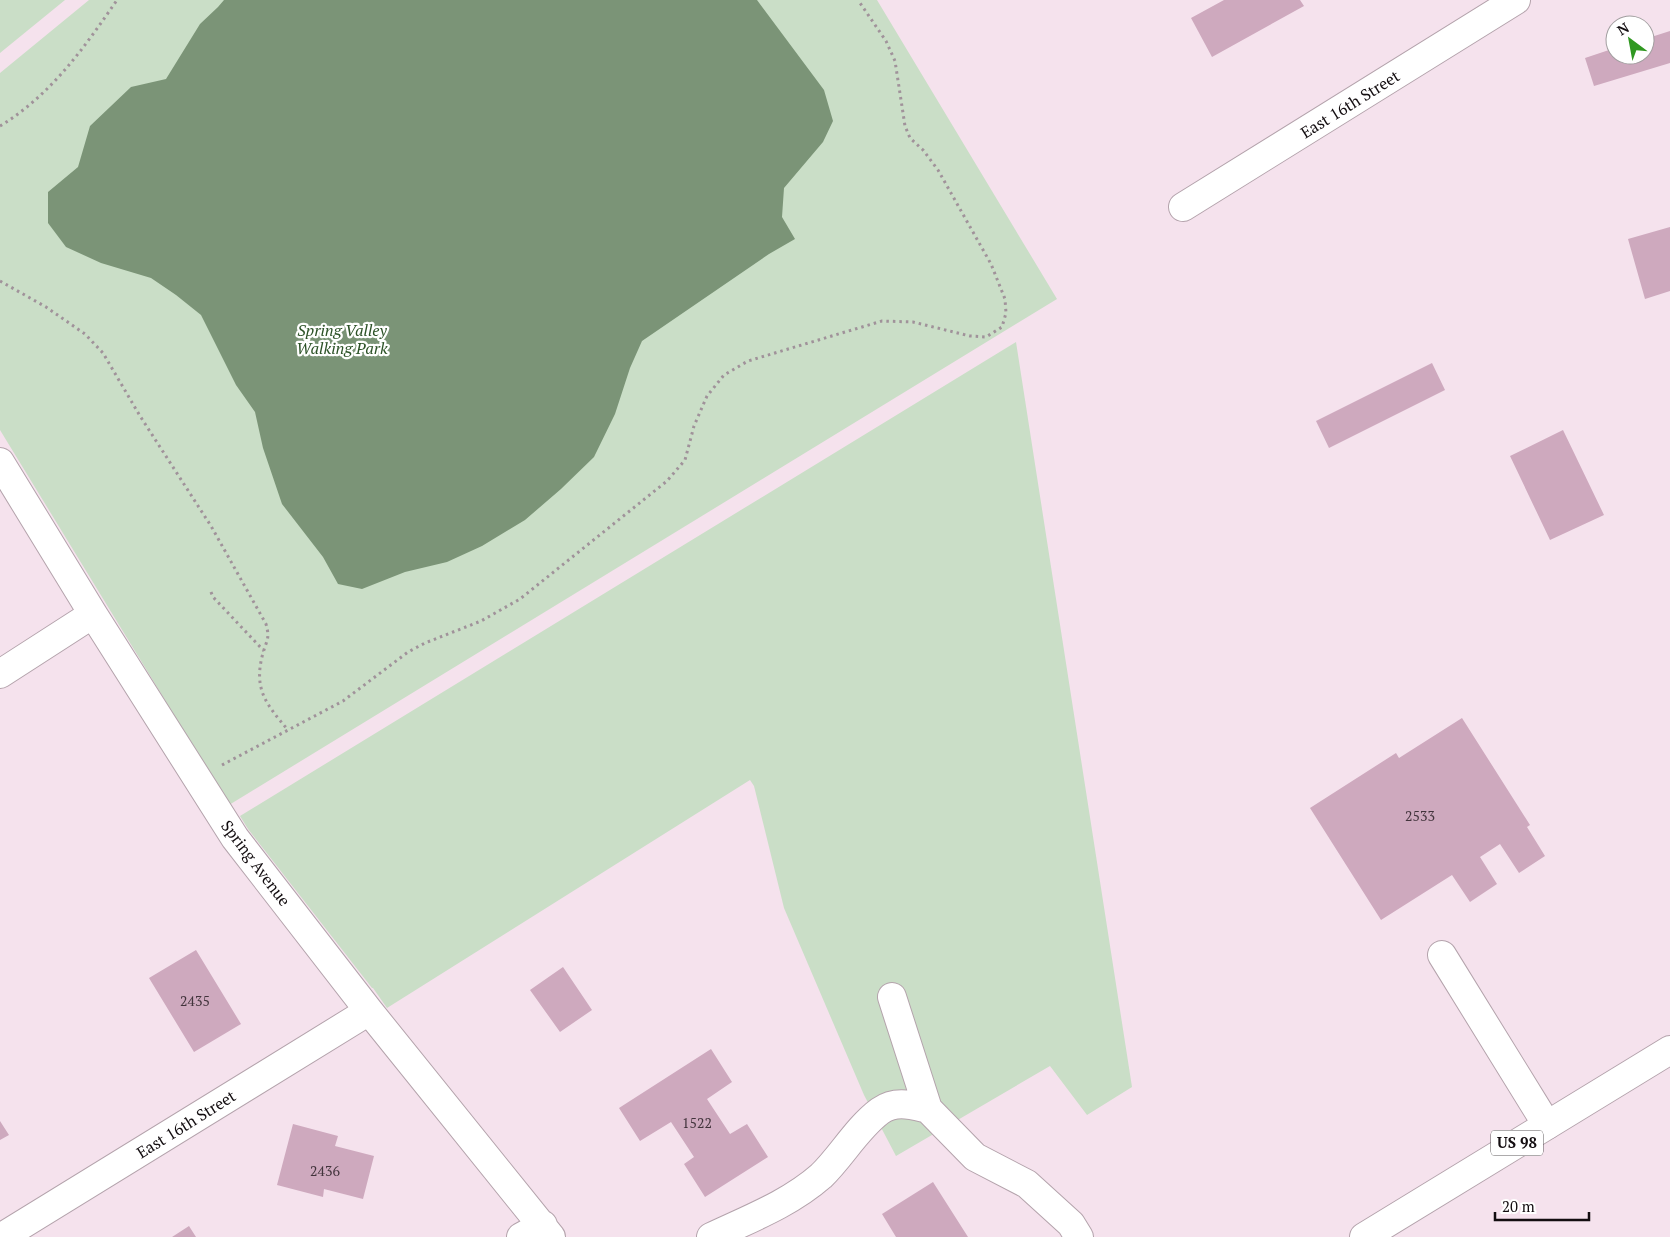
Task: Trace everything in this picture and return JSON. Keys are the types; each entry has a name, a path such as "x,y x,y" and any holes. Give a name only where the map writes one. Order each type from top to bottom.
{"street":[{"name":"East 16th Street","path":"1183,207 1516,0"},
{"name":"Spring Avenue","path":"0,462 235,838 370,1011 538,1233"},
{"path":"0,674 94,614"},
{"path":"1442,955 1547,1125"},
{"path":"892,997 928,1109 976,1157 1027,1184 1071,1224 1079,1237"},
{"name":"East 16th Street","path":"2,1237 370,1011"},
{"name":"US 98","path":"1364,1237 1670,1050"},
{"path":"711,1237 742,1230 790,1200 822,1175 850,1141 881,1110 902,1103 928,1109"}],"path":[{"path":"0,126 22,113 57,80 118,0"},
{"path":"198,778 343,701 408,652 425,643 481,621 520,598 667,482 684,460 694,426 707,396 724,375 748,361 882,320 913,322 970,336 986,336 1002,327 1006,314 1005,299 991,264 938,170 923,150 910,138 905,126 895,60 886,41 858,0"},
{"path":"0,281 46,307 85,334 103,353 140,416 211,526 266,624 269,635 258,676 263,697 288,730"},
{"path":"211,592 264,651"}],"green space":[{"path":"0,0 65,0 0,53"},
{"name":"Spring Valley Walking Park","path":"89,0 877,0 1057,299 229,805 0,430 0,73"},
{"path":"1016,342 1132,1087 1087,1115 1050,1066 896,1156 864,1095 784,908 754,786 750,780 387,1008 248,829 240,816"}],"shaded area":[{"path":"224,0 757,0 824,90 833,121 823,142 784,188 782,217 795,239 769,254 642,341 630,368 615,414 594,457 525,520 482,546 447,562 405,572 362,589 338,584 323,557 282,504 263,448 255,412 236,385 201,315 151,278 101,263 66,247 48,223 48,192 78,167 90,126 131,87 166,79 200,24"}],"building":[{"path":"1224,0 1300,0 1304,6 1212,57 1191,18"},
{"path":"1670,31 1670,63 1594,86 1585,58 1605,51 1605,65 1655,65 1655,36"},
{"path":"1670,227 1670,291 1645,299 1628,239"},
{"path":"1432,363 1445,390 1329,448 1316,421"},
{"path":"1563,430 1604,515 1550,540 1510,456"},
{"path":"1462,718 1530,825 1527,827 1545,856 1519,873 1500,844 1480,857 1497,884 1470,902 1452,875 1381,920 1310,808 1396,753 1399,758"},
{"path":"196,950 241,1024 194,1052 149,978"},
{"path":"563,967 592,1010 560,1032 530,990"},
{"path":"711,1049 732,1082 707,1099 730,1134 747,1124 768,1157 705,1197 684,1164 694,1157 671,1122 640,1141 619,1108"},
{"path":"0,1121 9,1135 0,1140"},
{"path":"293,1124 338,1136 335,1146 374,1156 363,1199 324,1189 323,1197 277,1185"},
{"path":"933,1182 968,1237 896,1237 882,1214"},
{"path":"189,1226 196,1237 172,1237"}]}
